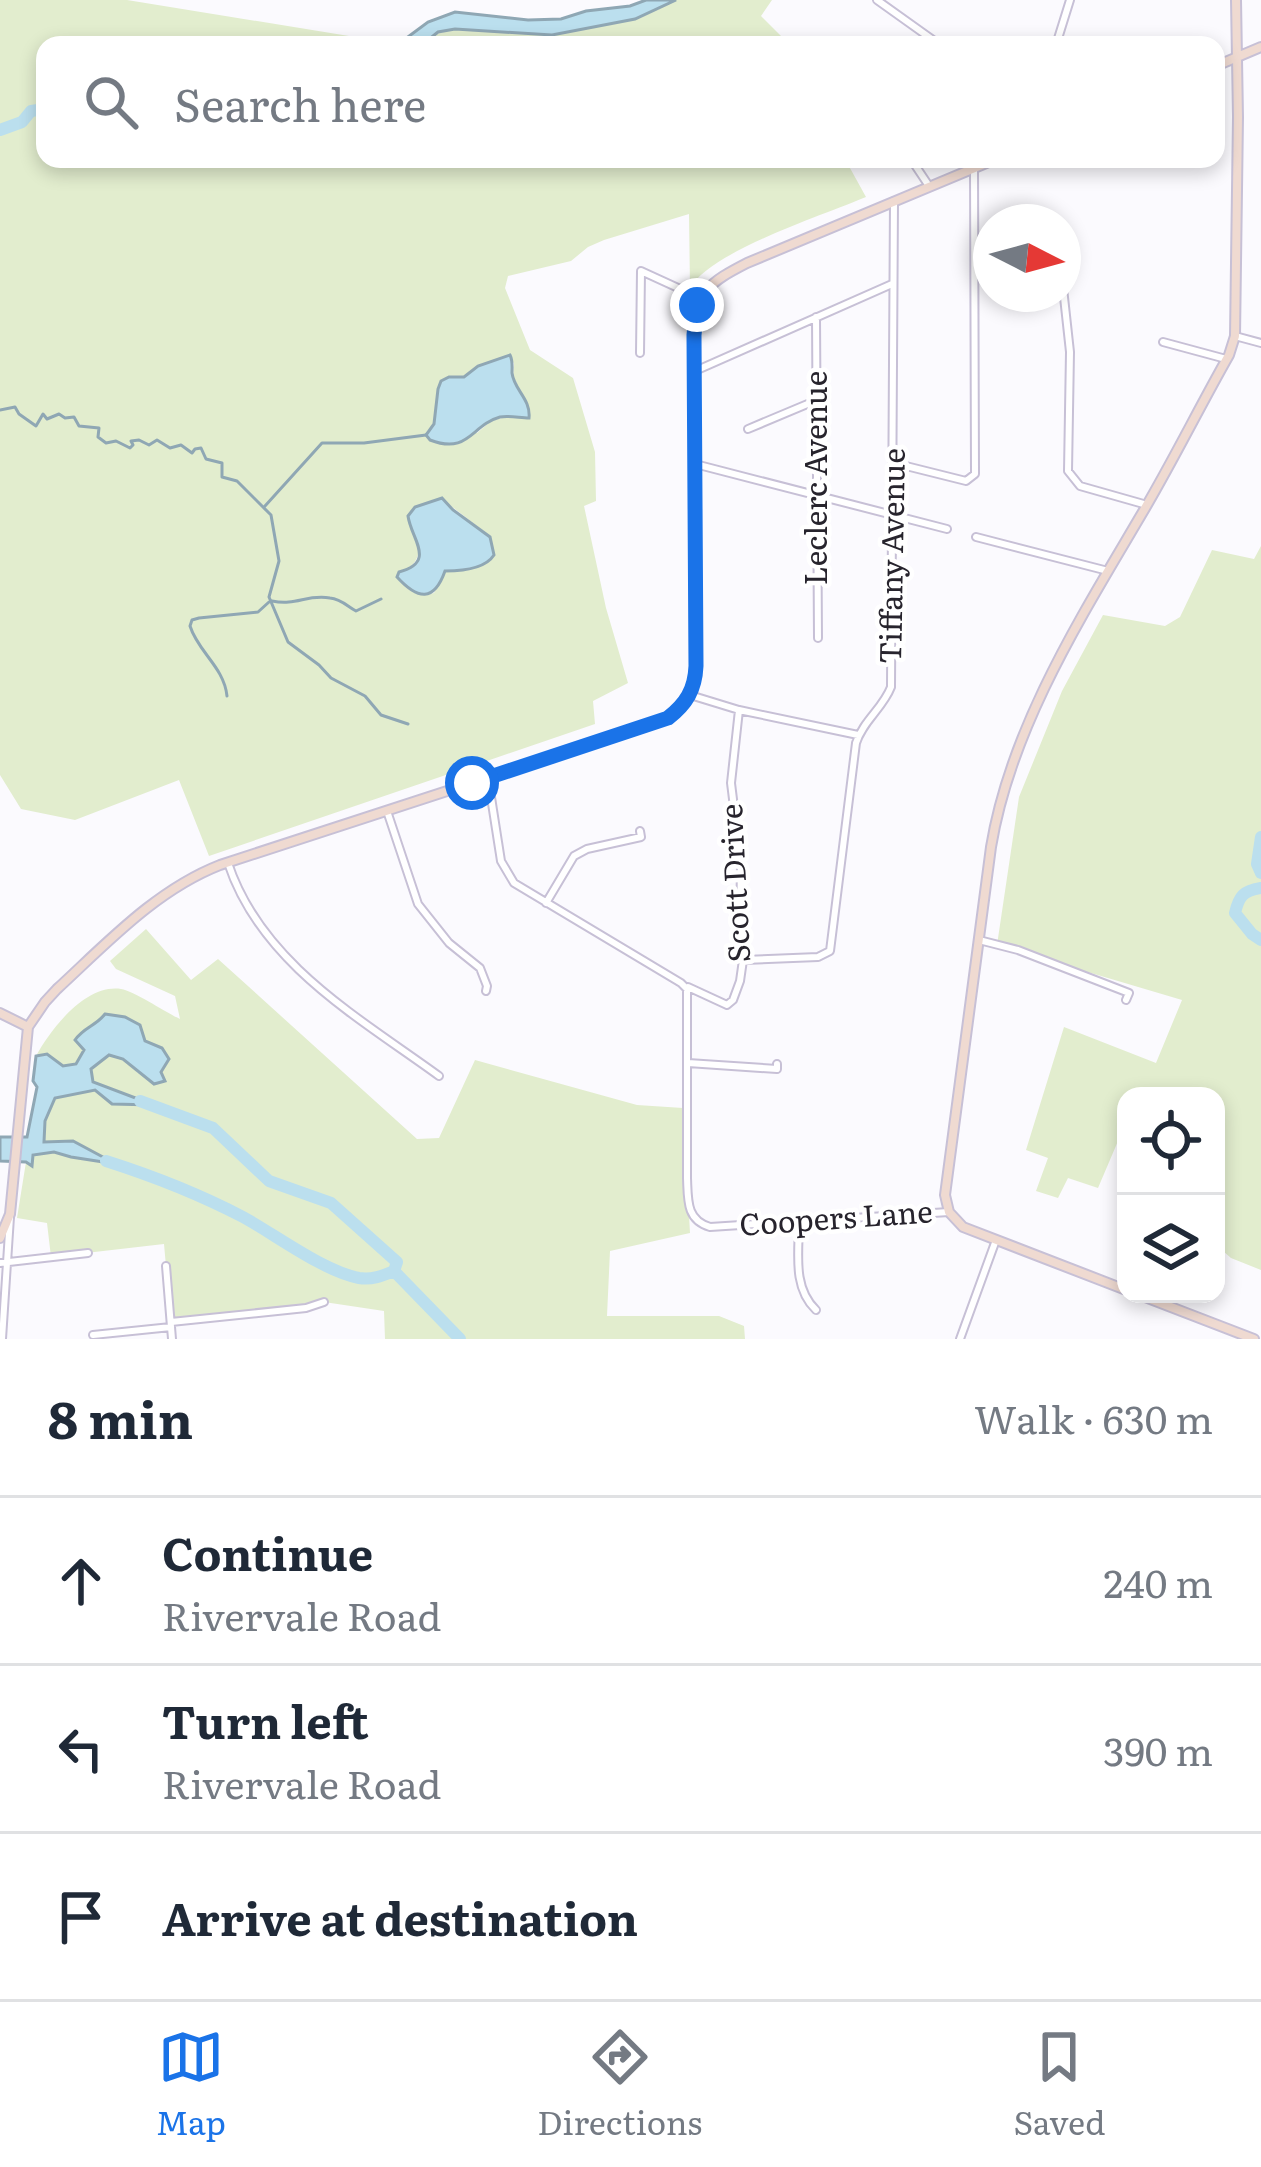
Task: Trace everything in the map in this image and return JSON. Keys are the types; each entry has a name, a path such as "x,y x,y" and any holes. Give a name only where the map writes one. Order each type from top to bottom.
{"street":[{"path":"877,0 927,36"},
{"path":"1059,36 1070,0"},
{"path":"1117,1287 963,1227 949,1212 945,1195 993,833 1005,790 1045,686 1235,336 1236,0"},
{"path":"1225,62 1261,47"},
{"path":"916,168 929,186"},
{"path":"2,1339 4,1263 28,1027 45,1001 162,896 193,875 668,718 680,709 690,695 696,666 694,323 700,298 713,282 746,263 974,169 975,474 966,481 894,463"},
{"name":"Tiffany Avenue","path":"743,960 823,956 833,946 858,735 891,687 894,201"},
{"path":"640,353 641,272 700,298"},
{"path":"694,371 892,284"},
{"path":"1066,312 1070,352 1068,471 1080,485 1147,505"},
{"name":"Leclerc Avenue","path":"816,317 818,638"},
{"path":"1235,336 1261,343"},
{"path":"1163,342 1226,359"},
{"path":"748,429 817,400"},
{"path":"695,464 946,529"},
{"path":"976,537 1108,571"},
{"path":"690,695 858,735"},
{"name":"Scott Drive","path":"685,985 722,1004 730,1003 740,981 741,864 731,784 740,710"},
{"path":"488,778 499,853 505,870 520,888 685,985"},
{"path":"387,811 418,904 449,943 481,968 488,986 485,991"},
{"path":"546,903 574,856 641,838 640,831"},
{"path":"228,863 257,922 301,973 439,1076"},
{"path":"979,940 1129,993 1126,1000"},
{"name":"Coopers Lane","path":"685,985 688,1205 695,1220 710,1227 949,1212"},
{"path":"0,1013 28,1027"},
{"path":"688,1063 776,1069 777,1064"},
{"path":"0,1238 10,1214"},
{"path":"799,1221 799,1280 816,1310"},
{"path":"960,1339 996,1240"},
{"path":"4,1263 88,1253"},
{"path":"166,1266 172,1339"},
{"path":"93,1335 324,1302"},
{"path":"1160,1303 1254,1339"}],"green space":[{"path":"0,0 127,0 349,36 36,36 36,168 850,168 866,197 744,248 702,274 690,288 689,214 604,240 571,261 508,276 505,288 530,350 573,378 595,452 596,501 584,506 628,683 593,701 595,724 209,856 179,780 75,820 21,809 0,775","holes":["505,356 514,363 517,383 509,416 491,421 477,433 427,431 434,424 449,378 464,377","436,499 484,531 486,563 464,571 445,571 434,593 411,589 399,581 399,572 409,568 418,554 415,507"]},
{"path":"676,0 772,0 761,16 781,36 428,36 455,29 552,35 635,19"},
{"path":"1261,546 1261,1270 1225,1253 1225,1087 1117,1087 1117,1143 1098,1188 1068,1178 1058,1198 1036,1191 1048,1158 1026,1150 1064,1027 1156,1063 1182,1000 997,945 1019,797 1062,691 1103,615 1165,626 1180,617 1212,550 1254,559"},
{"path":"146,929 191,980 218,959 417,1139 439,1138 475,1060 637,1105 683,1108 690,1233 610,1251 607,1316 719,1316 744,1326 745,1339 385,1339 384,1311 324,1302 306,1308 171,1322 164,1244 51,1257 47,1223 17,1218 26,1162 31,1165 33,1155 54,1152 112,1163 44,1142 45,1121 55,1098 95,1090 112,1104 149,1104 93,1081 91,1069 108,1055 123,1059 138,1073 145,1041 140,1025 105,1014 76,1064 63,1066 47,1054 36,1056 71,1010 108,989 127,991 180,1019 175,996 116,969 110,961"}],"water":[{"path":"646,0 676,0 635,19 552,35 455,29 433,36 409,36 428,22 455,12 561,19"},
{"path":"510,355 513,379 529,418 500,417 453,444 430,440 426,435 434,424 441,381 464,377 478,366"},
{"path":"442,498 490,537 494,555 479,566 445,571 431,593 419,593 397,577 419,556 408,516 415,507"},
{"path":"105,1014 140,1025 145,1041 162,1048 169,1059 161,1072 165,1081 154,1084 123,1059 109,1055 91,1069 93,1082 154,1105 112,1104 95,1090 55,1098 45,1121 44,1142 73,1141 116,1164 54,1152 33,1155 32,1166 0,1161 0,1137 27,1137 37,1087 33,1081 36,1056 47,1054 63,1066 76,1064 84,1050 75,1040"}],"waterway":[{"path":"0,130 36,110"},
{"path":"0,410 15,407 36,426 43,414 47,419 59,414 74,417 79,426 99,428 98,437 106,443 116,441 130,448 131,441 149,445 157,440 170,448 181,445 192,453 201,448 206,459 222,463 222,477 237,481 271,515 279,561 269,597 288,642 331,678 365,696 381,715 408,724"},
{"path":"265,506 322,443 426,435"},
{"path":"272,601 330,598 356,611 381,599"},
{"path":"227,696 221,676 194,635 192,620 258,612 269,602"},
{"path":"1261,837 1257,864 1261,873"},
{"path":"1261,888 1243,895 1235,913 1261,940"},
{"path":"140,1101 213,1128 269,1181 331,1203 397,1262 394,1271 460,1339"},
{"path":"106,1161 210,1201 345,1274 368,1278 394,1271"}],"route":[{"path":"472,783 668,718 690,695 696,666 697,305"}]}
